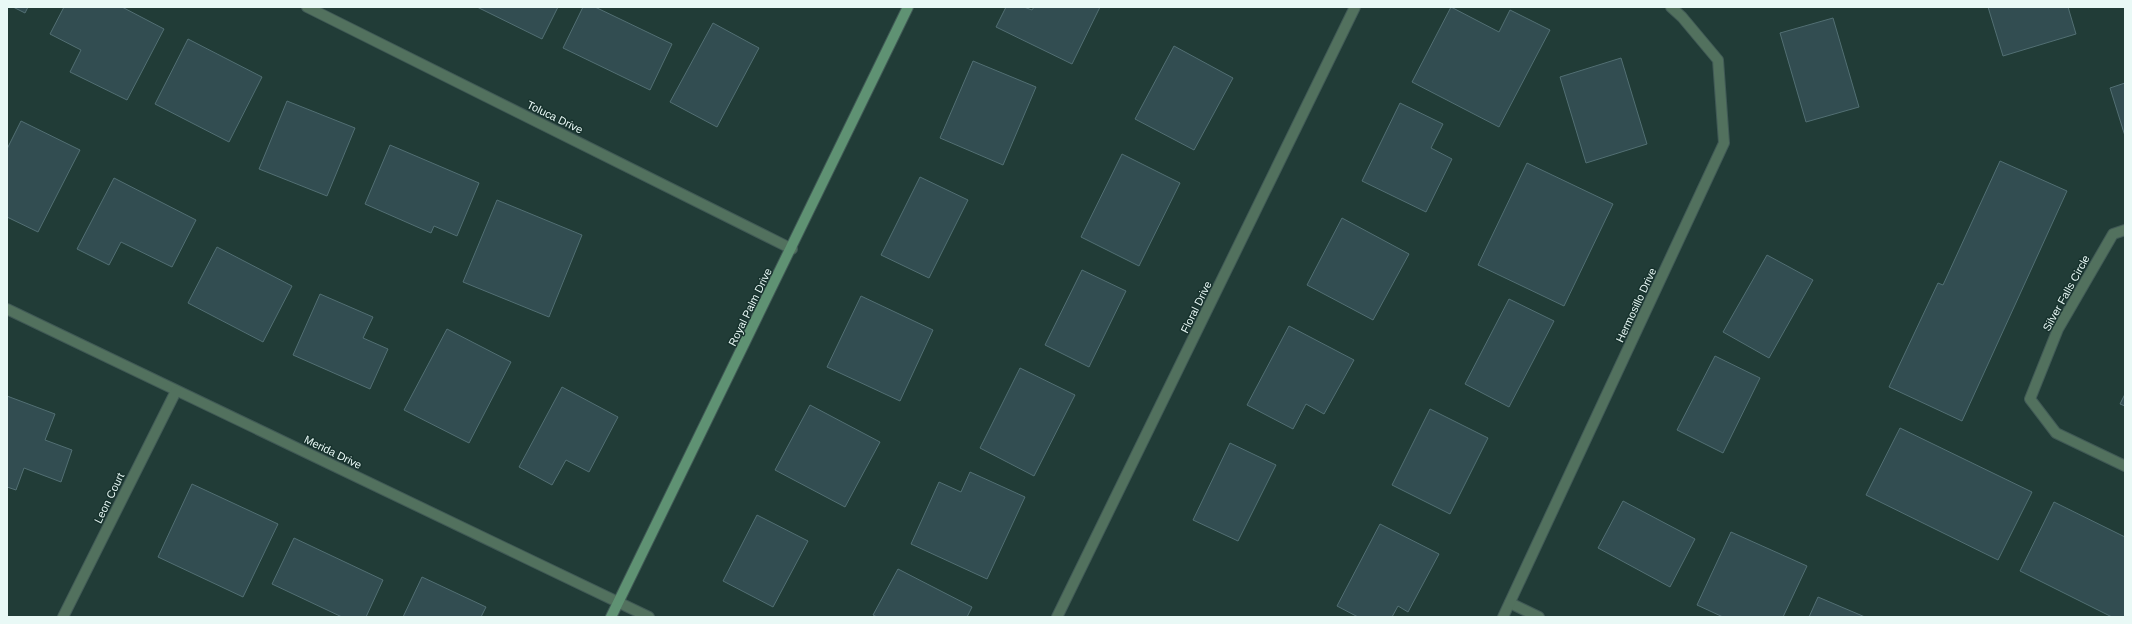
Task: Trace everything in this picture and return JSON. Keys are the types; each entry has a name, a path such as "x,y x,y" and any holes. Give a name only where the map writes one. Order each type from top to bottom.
{"street":[{"name":"Toluca Drive","path":"307,7 792,249"},
{"name":"Royal Palm Drive","path":"610,617 792,249 908,7"},
{"name":"Floral Drive","path":"1058,617 1355,7"},
{"name":"Hermosillo Drive","path":"1503,617 1724,143 1718,60 1682,17 1671,7"},
{"name":"Silver Falls Circle","path":"2125,230 2113,234 2058,329 2030,399 2056,433 2125,466"},
{"name":"Merida Drive","path":"7,309 649,617"},
{"name":"Leon Court","path":"64,617 176,391"},
{"path":"1510,603 1539,617"}],"building":[{"path":"13,7 28,7 25,13"},
{"path":"64,7 122,7 164,29 127,100 70,72 81,50 50,34"},
{"path":"477,7 558,7 542,39"},
{"path":"583,7 595,7 672,44 650,90 563,48"},
{"path":"1006,7 1024,7 1032,10 1034,7 1100,7 1072,64 996,27"},
{"path":"1451,7 1499,32 1510,10 1550,30 1499,127 1412,82"},
{"path":"1988,7 2068,7 2076,34 2003,56"},
{"path":"1833,18 1859,107 1806,122 1780,33"},
{"path":"713,23 759,48 717,127 670,102"},
{"path":"188,39 262,77 229,142 155,104"},
{"path":"1174,46 1233,78 1194,150 1135,119"},
{"path":"1621,58 1647,144 1586,163 1560,77"},
{"path":"973,61 1036,87 1003,165 940,138"},
{"path":"2125,83 2125,136 2110,88"},
{"path":"287,101 355,128 327,196 259,169"},
{"path":"1400,103 1443,124 1431,148 1452,159 1426,212 1362,181"},
{"path":"21,121 80,150 38,232 7,217 7,149"},
{"path":"390,145 479,183 457,236 434,226 431,233 365,204"},
{"path":"1122,154 1180,183 1139,266 1081,237"},
{"path":"2000,161 2067,191 1962,421 1889,387 1938,283 1943,285"},
{"path":"1527,163 1613,204 1564,306 1478,265"},
{"path":"920,177 968,200 929,278 881,255"},
{"path":"114,178 196,220 172,267 121,242 109,265 77,249"},
{"path":"497,200 582,235 549,317 463,282"},
{"path":"1342,218 1409,254 1373,320 1307,285"},
{"path":"217,247 292,286 263,342 188,303"},
{"path":"1767,255 1813,280 1769,358 1723,332"},
{"path":"1082,270 1126,291 1089,367 1045,345"},
{"path":"320,294 373,317 363,338 388,349 370,389 293,355"},
{"path":"861,296 933,330 900,401 827,367"},
{"path":"1509,299 1554,321 1509,407 1465,384"},
{"path":"1289,326 1354,360 1324,414 1306,404 1293,429 1247,405"},
{"path":"447,329 511,362 469,443 404,410"},
{"path":"1715,356 1760,378 1723,453 1677,430"},
{"path":"1020,368 1075,395 1034,476 980,448"},
{"path":"562,387 618,417 589,472 566,460 552,485 519,467"},
{"path":"2125,394 2125,406 2120,404"},
{"path":"7,396 55,414 45,440 72,450 61,482 24,468 16,490 7,487"},
{"path":"810,405 880,442 845,507 775,470"},
{"path":"1430,409 1488,438 1450,514 1392,485"},
{"path":"1900,428 2032,492 1998,560 1866,495"},
{"path":"1230,443 1276,465 1238,541 1193,520"},
{"path":"970,472 1025,497 987,579 911,544 939,482 961,492"},
{"path":"192,484 278,524 243,597 158,557"},
{"path":"1623,501 1695,539 1670,587 1598,548"},
{"path":"2054,502 2125,537 2125,617 2112,617 2020,571"},
{"path":"757,515 808,541 773,607 723,581"},
{"path":"1380,524 1439,554 1408,612 1398,606 1392,617 1358,617 1337,606"},
{"path":"1731,532 1807,566 1783,617 1723,617 1697,605"},
{"path":"294,538 383,580 366,617 342,617 272,584"},
{"path":"898,569 972,607 967,617 877,617 873,615"},
{"path":"422,577 486,607 481,617 403,617"},
{"path":"1818,597 1865,617 1809,617"}]}
